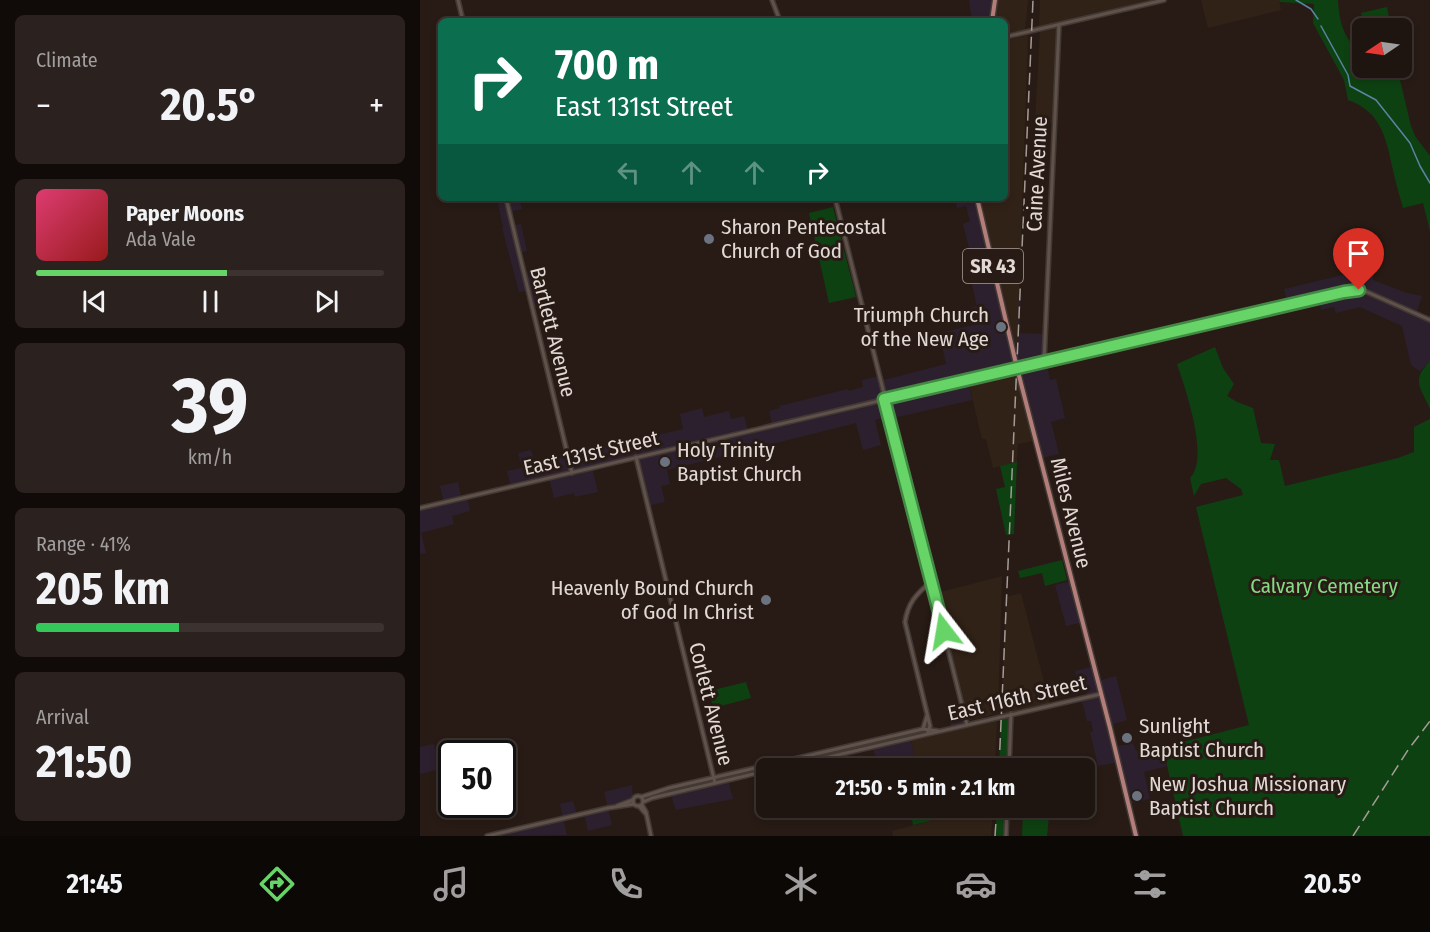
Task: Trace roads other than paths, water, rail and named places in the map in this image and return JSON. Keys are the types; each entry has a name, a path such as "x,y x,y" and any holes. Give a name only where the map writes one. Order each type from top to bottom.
{"main road":[{"path":"992,18 995,0"},
{"name":"Miles Avenue","path":"978,201 1017,368 1136,836"}],"street":[{"path":"458,0 463,18"},
{"path":"772,0 779,18"},
{"path":"1008,36 1164,0"},
{"name":"Caine Avenue","path":"1044,362 1059,25"},
{"name":"Bartlett Avenue","path":"507,201 572,473"},
{"path":"836,201 967,725"},
{"name":"East 131st Street","path":"420,508 1354,290 1367,292 1430,320"},
{"name":"Corlett Avenue","path":"636,457 715,783"},
{"path":"924,735 930,727 905,622 912,600 931,582"},
{"name":"East 116th Street","path":"824,758 1101,693"},
{"path":"923,729 927,714"},
{"path":"1009,758 1011,714"},
{"name":"East 116th Street","path":"633,802 636,797 669,788 930,727 940,731"},
{"path":"487,836 633,802 642,804 652,798 756,773"},
{"path":"641,797 651,836"},
{"path":"1006,836 1007,818"}],"waterway":[{"path":"1296,0 1311,9 1318,19"},
{"path":"1321,26 1348,75 1350,86 1376,100 1410,143 1430,183"}],"railway":[{"path":"999,758 1033,0"},
{"path":"1353,836 1408,750 1430,721"},
{"path":"995,836 996,818"}],"place":[{"name":"Sharon Pentecostal Church of God","path":"709,239"},
{"name":"Triumph Church of the New Age","path":"1001,327"},
{"name":"Holy Trinity Baptist Church","path":"665,462"},
{"name":"Heavenly Bound Church of God In Christ","path":"766,600"},
{"name":"Sunlight Baptist Church","path":"1127,738"},
{"name":"New Joshua Missionary Baptist Church","path":"1137,796"}],"park label":[{"name":"Calvary Cemetery","path":"1324,586"}]}
